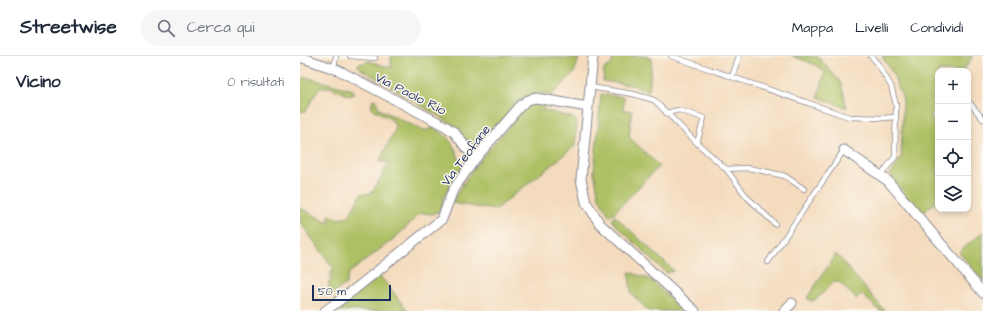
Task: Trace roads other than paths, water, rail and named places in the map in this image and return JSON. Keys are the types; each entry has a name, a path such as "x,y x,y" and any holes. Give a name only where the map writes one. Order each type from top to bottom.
{"street":[{"path":"592,56 581,178 586,202 600,224 695,311"},
{"name":"Via Paolo Rio","path":"300,57 334,68 445,126 454,132 475,159"},
{"name":"Via Teofane","path":"325,311 355,289 442,219 453,190 475,159 521,105 528,100 536,98 588,108"},
{"path":"844,150 888,181 983,293"},
{"path":"784,311 792,303"}],"lane":[{"path":"334,68 336,56"},
{"path":"350,56 376,58"},
{"path":"671,56 849,117 896,117"},
{"path":"732,77 740,56"},
{"path":"871,56 878,64 890,86 896,105 895,157 880,176"},
{"path":"590,87 654,100 697,143 726,169 747,197 775,224"},
{"path":"970,104 983,119"},
{"path":"666,113 679,110 704,118 697,143"},
{"path":"768,262 844,150"},
{"path":"726,169 750,168 785,176 804,189"}]}
